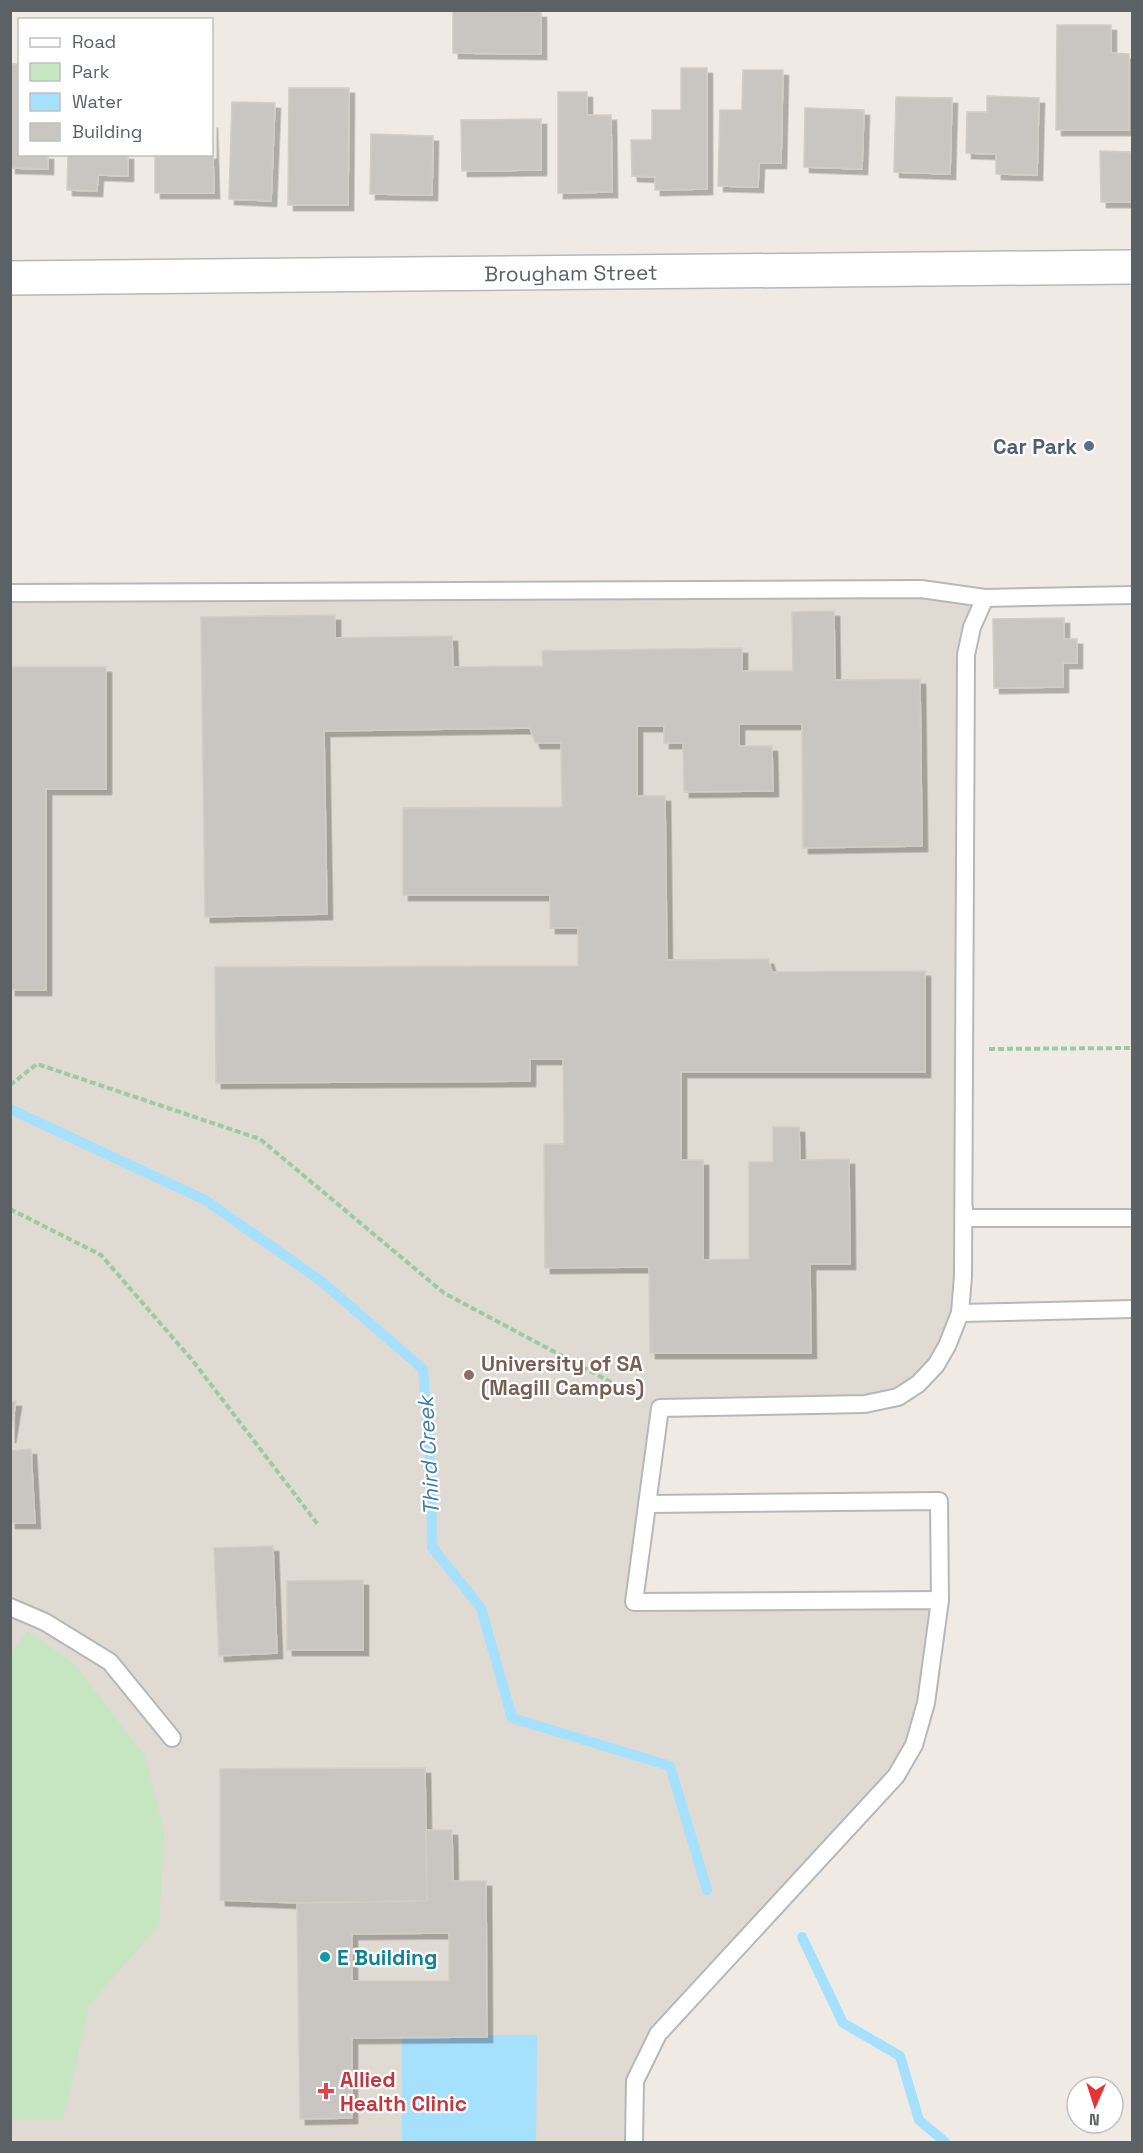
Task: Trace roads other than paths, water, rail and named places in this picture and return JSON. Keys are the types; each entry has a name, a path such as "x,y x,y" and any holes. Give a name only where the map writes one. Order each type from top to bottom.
{"street":[{"name":"Brougham Street","path":"10,278 1132,267"}],"lane":[{"path":"10,593 921,589 985,598 1132,595"},
{"path":"940,1600 634,1602 660,1408 865,1404 898,1397 918,1384 936,1365 947,1346 960,1313 964,1218 966,656 972,627 985,598"},
{"path":"964,1218 956,671 964,615 985,598"},
{"path":"964,1218 1132,1218"},
{"path":"960,1313 1132,1309"},
{"path":"634,2142 635,2081 658,2034 896,1776 914,1744 926,1703 940,1600 939,1501 647,1504"},
{"path":"10,1607 45,1622 110,1662 172,1738"}],"water":[{"path":"402,2035 537,2035 536,2142 402,2142"}],"waterway":[{"name":"Third Creek","path":"10,1109 205,1200 321,1281 423,1369 431,1474 432,1547 481,1608 512,1718 670,1766 707,1890"},
{"name":"Third Creek","path":"802,1937 843,2023 900,2056 919,2120 945,2142"}],"place":[{"name":"Car Park","path":"1089,446"},
{"name":"University of SA (Magill Campus)","path":"469,1375"},
{"name":"E Building","path":"325,1957"},
{"name":"Allied Health Clinic","path":"326,2091"}]}
